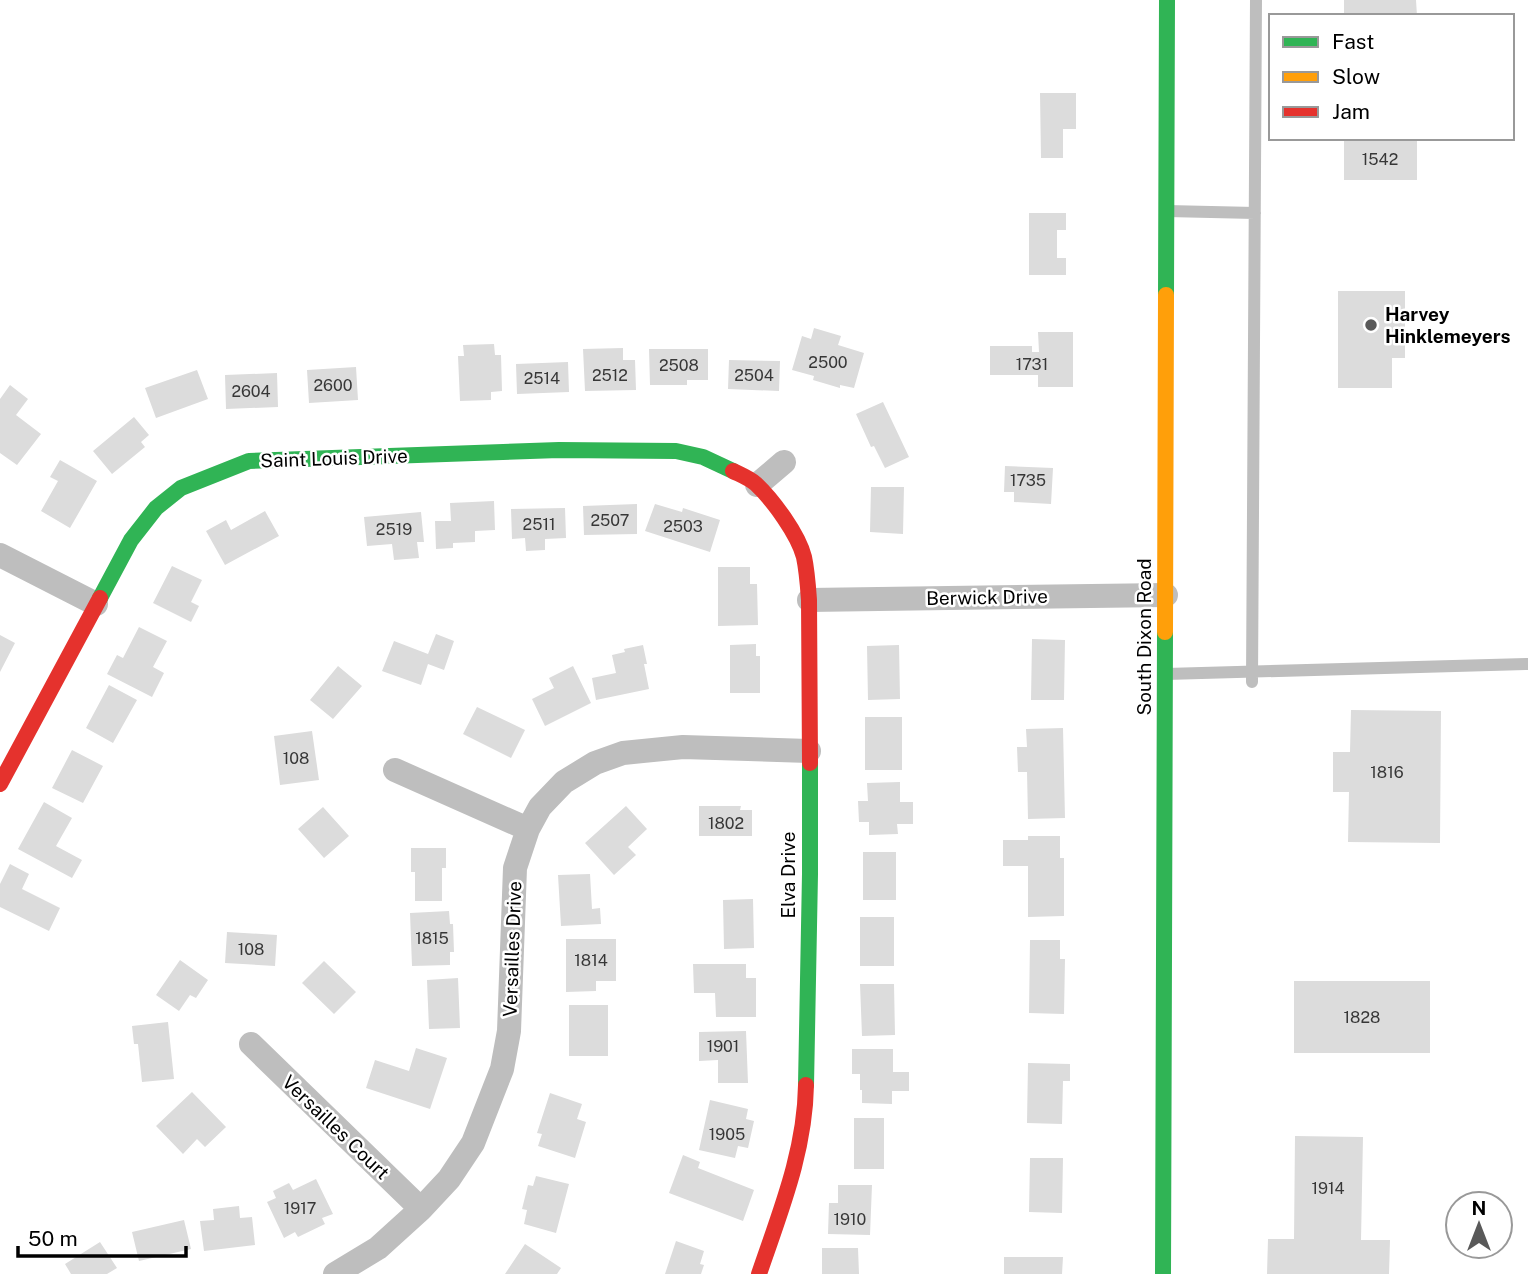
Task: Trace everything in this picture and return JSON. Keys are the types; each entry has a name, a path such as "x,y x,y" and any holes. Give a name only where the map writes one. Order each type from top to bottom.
{"street":[{"name":"South Dixon Road","path":"1163,1274 1167,0"},
{"name":"Saint Louis Drive","path":"0,784 131,540 156,508 181,488 249,461 559,450 676,451 703,457 757,485"},
{"path":"757,485 784,461"},
{"name":"Elva Drive","path":"757,485 786,520 803,554 808,582 810,874 806,1104 794,1169 759,1274"},
{"path":"0,555 96,604"},
{"name":"Berwick Drive","path":"808,600 1166,595"},
{"name":"Versailles Drive","path":"335,1274 378,1248 421,1209 449,1179 473,1143 502,1069 509,1031 515,867 528,829 540,807 564,782 595,763 623,753 684,747 809,751"},
{"path":"396,770 528,829"},
{"name":"Versailles Court","path":"251,1044 421,1209"}],"lane":[{"path":"1252,677 1256,0"},
{"path":"1167,211 1255,213"},
{"path":"1165,674 1252,677 1528,664"}],"building":[{"path":"1344,0 1416,0 1417,14 1344,14"},
{"path":"1040,93 1076,93 1076,129 1063,129 1063,158 1041,158"},
{"path":"1344,140 1417,140 1417,180 1344,180"},
{"path":"1029,213 1066,213 1066,230 1057,230 1057,258 1066,258 1066,275 1029,275"},
{"name":"Harvey Hinklemeyers","path":"1338,291 1405,291 1405,358 1392,358 1392,388 1338,388"},
{"path":"814,328 841,336 838,345 864,353 854,388 840,385 840,388 813,380 814,376 792,370 802,336 811,339"},
{"path":"1038,332 1073,332 1073,387 1038,387 1038,375 990,375 990,346 1032,346 1032,352 1039,352"},
{"path":"494,344 495,355 501,355 502,391 491,392 491,400 460,401 458,356 464,356 463,345"},
{"path":"623,348 623,360 635,360 636,390 585,391 583,349"},
{"path":"649,349 708,349 708,380 687,380 687,385 650,385"},
{"path":"729,360 780,361 779,391 728,389"},
{"path":"568,362 569,392 517,394 516,364"},
{"path":"356,367 358,400 309,403 307,370"},
{"path":"197,370 208,399 156,418 145,388"},
{"path":"277,373 278,407 226,409 225,375"},
{"path":"10,385 28,399 16,415 41,434 17,465 0,453 0,399"},
{"path":"883,402 909,457 885,468 874,446 871,447 856,414"},
{"path":"134,417 149,435 141,442 145,447 112,474 93,451"},
{"path":"60,460 97,481 70,528 41,511 58,481 50,477"},
{"path":"1005,466 1053,468 1051,504 1014,502 1014,492 1004,492"},
{"path":"871,487 904,487 903,534 870,532"},
{"path":"494,501 495,530 475,531 475,542 453,543 453,548 436,549 435,521 451,521 450,503"},
{"path":"637,504 637,534 584,535 583,506"},
{"path":"655,504 682,512 683,508 720,520 710,552 645,531"},
{"path":"565,508 566,538 545,539 545,550 526,551 525,538 512,539 511,509"},
{"path":"265,511 279,536 225,565 206,531 226,520 231,530"},
{"path":"421,512 424,542 417,542 419,558 394,560 392,544 367,546 364,517"},
{"path":"172,566 202,580 191,602 199,606 191,622 153,603"},
{"path":"718,567 750,567 750,584 757,584 758,625 718,626"},
{"path":"139,627 167,641 153,667 164,673 152,697 107,674 117,655 123,658"},
{"path":"436,634 454,641 444,670 428,664 421,685 382,671 394,641 428,654"},
{"path":"0,635 15,643 0,672"},
{"path":"1032,639 1065,640 1064,700 1031,700"},
{"path":"756,644 756,656 760,656 760,693 730,693 730,645"},
{"path":"643,645 649,689 596,700 592,678 616,673 612,655"},
{"path":"899,645 900,699 868,700 867,646"},
{"path":"338,666 362,686 333,719 310,700"},
{"path":"573,666 591,703 545,726 532,699 554,688 549,678"},
{"path":"109,685 137,700 113,743 86,728"},
{"path":"477,707 525,730 511,758 463,734"},
{"path":"1351,710 1441,711 1440,843 1348,842 1349,792 1333,792 1333,752 1350,752"},
{"path":"865,717 902,717 902,770 865,770"},
{"path":"1063,728 1065,818 1028,819 1027,772 1018,772 1017,747 1027,747 1026,729"},
{"path":"312,731 319,780 280,785 274,736"},
{"path":"72,750 103,766 83,803 52,788"},
{"path":"900,782 900,802 913,802 913,824 897,824 898,834 869,835 869,822 859,822 858,801 868,801 867,783"},
{"path":"44,802 72,818 56,846 82,860 72,878 18,849"},
{"path":"626,806 647,829 628,847 636,855 614,875 585,843"},
{"path":"699,806 741,806 740,810 752,810 752,836 699,836"},
{"path":"323,807 349,836 324,858 298,829"},
{"path":"1028,836 1060,836 1060,858 1064,858 1064,916 1028,917 1028,866 1003,866 1003,840 1028,840"},
{"path":"411,848 446,848 446,868 442,868 442,901 415,901 415,872 411,872"},
{"path":"863,852 896,852 896,900 863,900"},
{"path":"10,864 29,874 22,889 60,908 49,931 0,907 0,884"},
{"path":"590,874 592,909 600,908 601,924 561,926 558,875"},
{"path":"753,899 754,948 724,949 723,900"},
{"path":"449,911 450,924 453,924 454,952 450,952 450,965 412,966 410,913"},
{"path":"860,917 894,917 894,966 860,966"},
{"path":"227,932 277,935 275,966 225,963"},
{"path":"566,939 616,939 616,981 596,981 596,991 566,992"},
{"path":"1030,940 1060,940 1060,959 1065,959 1064,1014 1029,1013"},
{"path":"180,960 208,980 196,998 190,995 179,1011 156,995"},
{"path":"324,961 356,992 334,1014 302,983"},
{"path":"693,964 746,964 746,978 756,978 756,1017 716,1017 715,993 694,993"},
{"path":"458,978 460,1028 429,1029 427,980"},
{"path":"1294,981 1430,981 1430,1053 1294,1053"},
{"path":"860,984 894,984 895,1035 862,1036"},
{"path":"569,1005 608,1005 608,1056 569,1056"},
{"path":"168,1022 174,1079 142,1082 138,1044 134,1044 132,1026"},
{"path":"746,1031 748,1083 718,1083 718,1060 699,1061 699,1032"},
{"path":"416,1048 447,1058 430,1109 366,1088 375,1060 409,1071"},
{"path":"852,1049 893,1049 893,1072 909,1072 909,1091 892,1091 892,1104 862,1103 860,1074 852,1074"},
{"path":"1028,1063 1070,1064 1070,1081 1063,1081 1062,1124 1027,1123"},
{"path":"192,1092 226,1127 205,1147 197,1139 183,1154 156,1126"},
{"path":"550,1093 582,1104 577,1119 586,1122 575,1158 538,1146 542,1134 537,1133"},
{"path":"710,1100 748,1109 746,1119 754,1121 748,1148 738,1146 735,1158 699,1150"},
{"path":"854,1118 884,1118 884,1169 854,1169"},
{"path":"1295,1136 1363,1137 1361,1240 1390,1240 1389,1274 1267,1274 1268,1239 1294,1239"},
{"path":"683,1155 700,1162 698,1168 754,1190 743,1221 669,1193"},
{"path":"1030,1158 1063,1158 1062,1213 1029,1212"},
{"path":"536,1176 569,1184 556,1233 524,1224 527,1210 522,1209 528,1185 533,1186"},
{"path":"316,1179 333,1214 322,1218 325,1224 298,1237 295,1232 284,1238 267,1202 276,1198 273,1191 289,1183 293,1190"},
{"path":"838,1185 872,1185 870,1235 828,1234 829,1203 838,1203"},
{"path":"239,1206 240,1218 252,1217 255,1245 204,1251 200,1221 214,1220 213,1209"},
{"path":"184,1220 191,1249 139,1261 132,1232"},
{"path":"676,1241 704,1251 700,1264 704,1265 701,1274 665,1274"},
{"path":"100,1242 117,1268 107,1274 71,1274 65,1264"},
{"path":"525,1244 561,1268 557,1274 505,1274"},
{"path":"822,1248 858,1248 859,1274 822,1274"},
{"path":"1004,1257 1063,1257 1062,1274 1004,1274"}],"traffic: fast":[{"path":"1166,295 1167,0"},
{"path":"100,598 131,540 156,508 181,488 249,461 559,450 676,451 703,457 733,471"},
{"path":"1163,1274 1165,632"},
{"path":"806,1085 810,763"}],"traffic: slow":[{"path":"1165,632 1166,295"}],"traffic: jam":[{"path":"733,471 753,482 770,499 791,528 804,557 809,600 810,763"},
{"path":"0,784 100,598"},
{"path":"759,1274 796,1158 805,1110 806,1085"}],"place":[{"name":"Harvey Hinklemeyers","path":"1371,325"}]}
